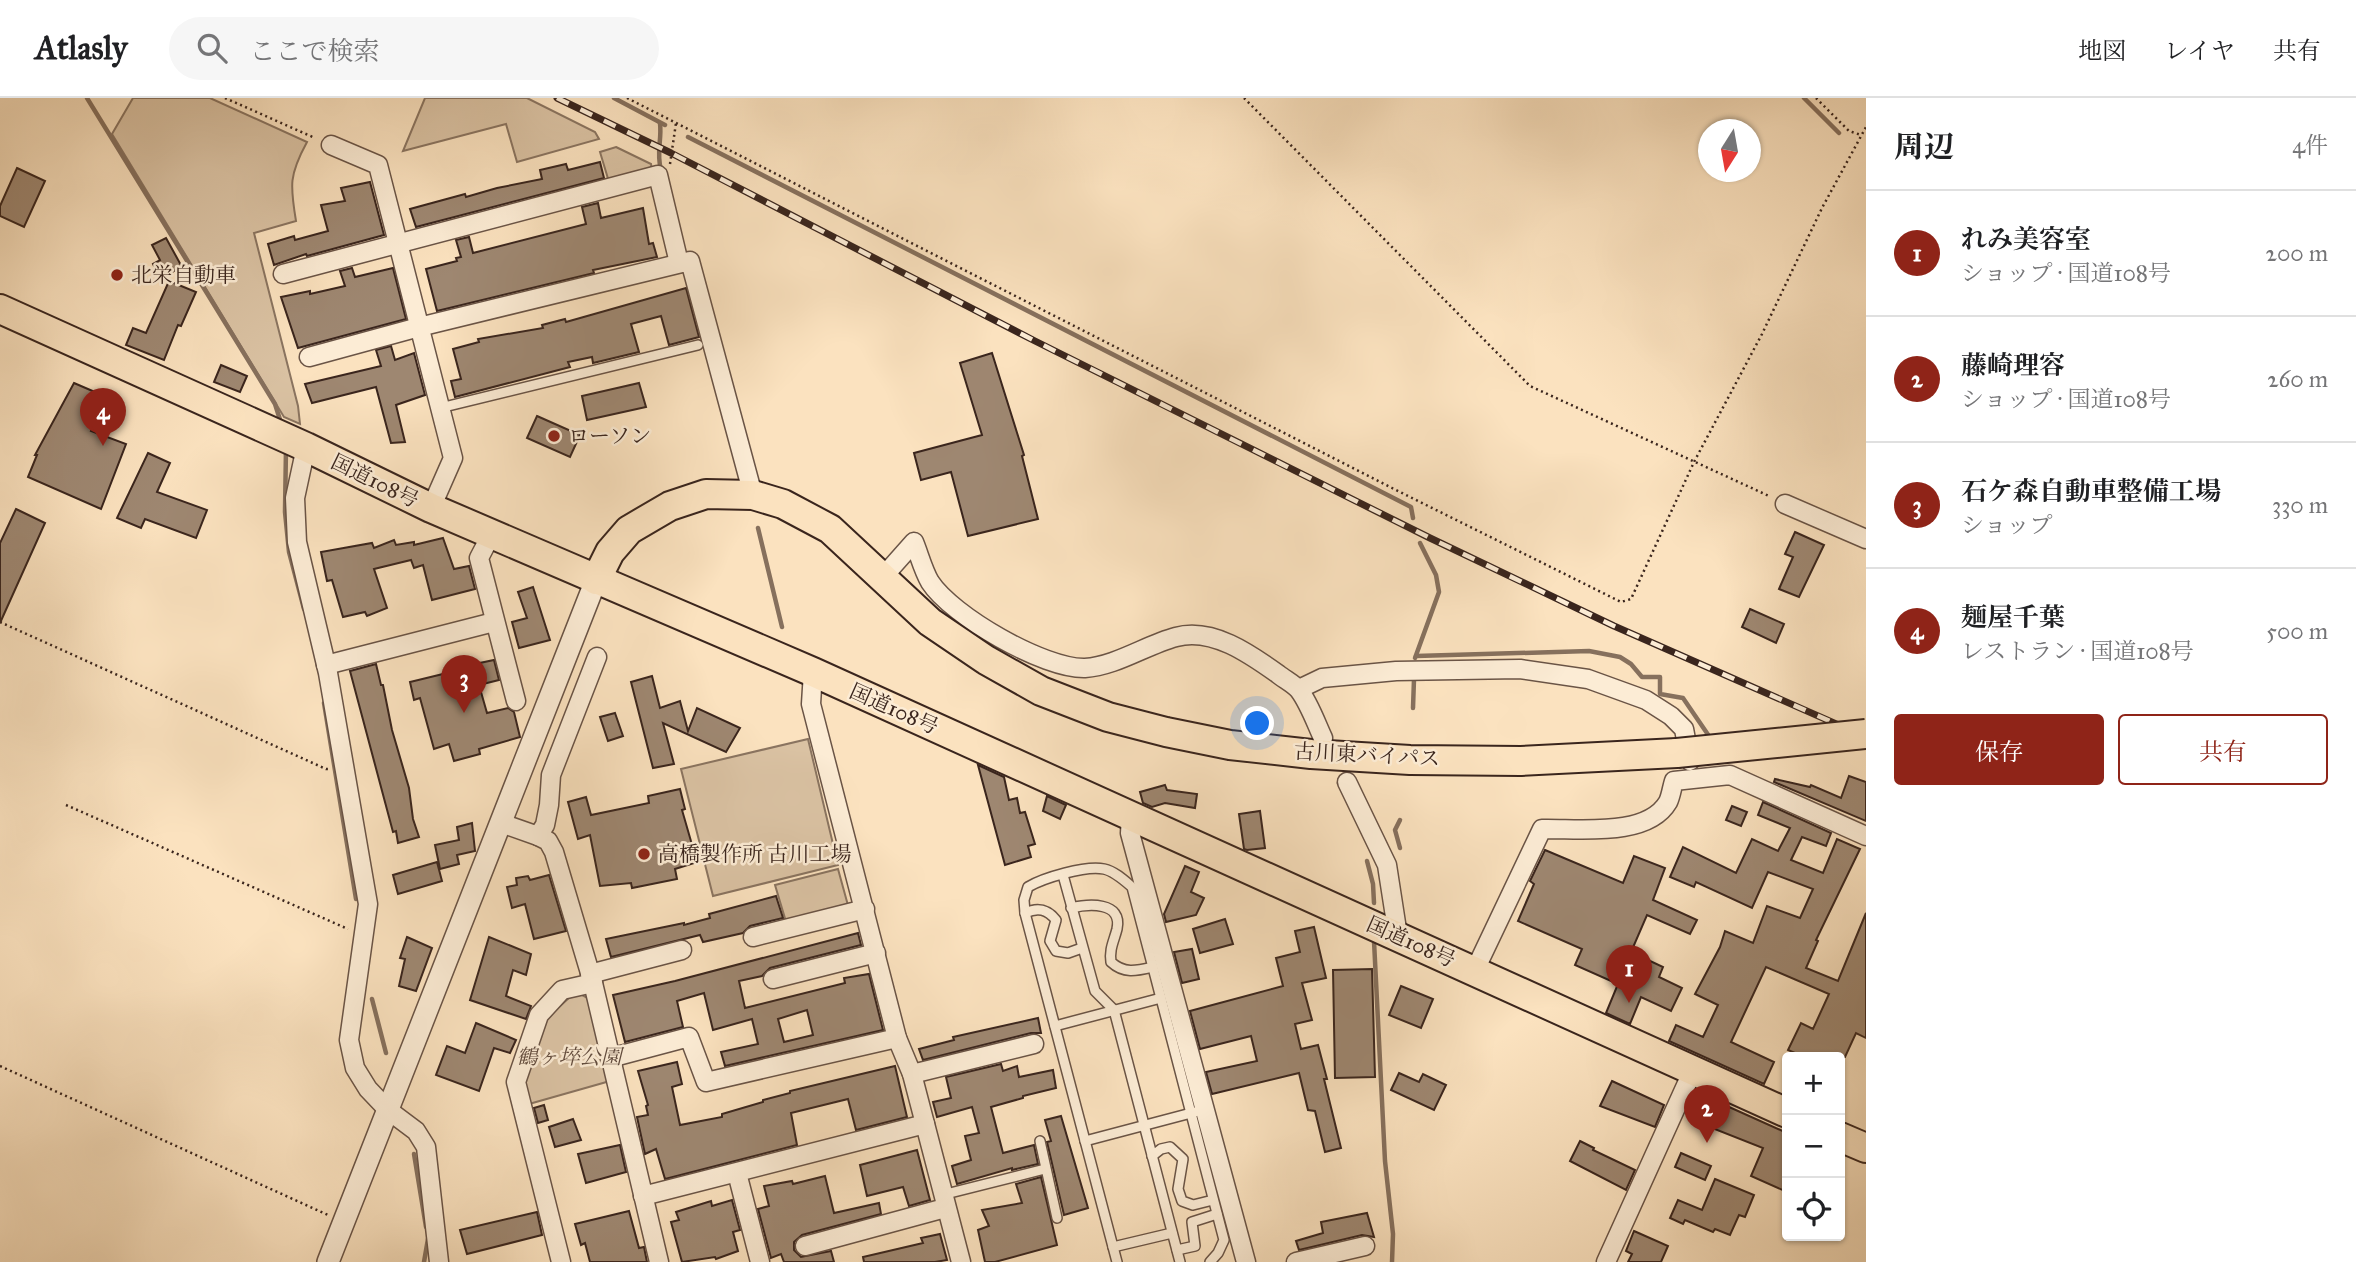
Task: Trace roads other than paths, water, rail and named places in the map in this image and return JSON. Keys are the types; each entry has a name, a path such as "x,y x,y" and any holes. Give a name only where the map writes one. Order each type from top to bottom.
{"highway":[{"name":"国道108号","path":"0,309 290,440 491,535 813,672 1782,1111"},
{"name":"古川東バイパス","path":"596,580 610,552 629,530 670,506 706,494 753,495 783,504 830,529 930,622 986,660 1041,691 1108,717 1166,732 1244,746 1410,760 1521,761 1676,753 1866,734"},
{"path":"1845,1138 1866,1149"}],"street":[{"path":"331,145 378,165 453,458 431,508"},
{"path":"283,274 658,175 680,263"},
{"path":"309,357 419,327 690,261 753,495"},
{"path":"290,440 297,542 326,665 368,904 349,1040 355,1068 368,1088 388,1110 416,1131 426,1147 439,1262"},
{"path":"1785,504 1866,539"},
{"path":"491,535 479,558 516,701"},
{"path":"881,578 914,542 929,581 953,607 1020,649 1047,662 1066,667 1085,668 1100,665 1191,634 1229,644 1258,660 1299,689 1323,738"},
{"path":"328,1262 596,580"},
{"path":"326,665 494,622"},
{"path":"538,836 545,825 551,775 597,657"},
{"path":"1299,689 1322,678 1396,671 1520,669 1588,679 1646,700 1671,716 1684,729 1688,739 1692,779"},
{"path":"813,672 811,704 890,1041 912,1074 917,1127 939,1206 961,1262"},
{"path":"1475,970 1542,829 1632,827 1652,818 1668,802 1674,781 1730,775 1866,836"},
{"path":"1347,782 1387,865 1398,936"},
{"path":"1131,816 1129,833 1197,1111 1246,1262"},
{"path":"501,823 548,841 554,852 591,979 659,1262"},
{"path":"753,937 858,911"},
{"path":"561,1262 516,1082 539,1015 562,990 682,950"},
{"path":"773,979 869,955"},
{"path":"610,1058 689,1037 706,1082 890,1041"},
{"path":"912,1074 1034,1044"},
{"path":"1606,1262 1693,1070"},
{"path":"643,1196 917,1127"},
{"path":"737,1173 760,1262"},
{"path":"805,1246 939,1206"},
{"path":"1296,1262 1365,1246"}],"lane":[{"path":"440,408 698,345"},
{"path":"1117,1262 1025,913 1024,900 1028,887 1040,880 1104,869 1118,875 1132,887 1161,998 1197,1111 1213,1200 1224,1240 1218,1254 1209,1262"},
{"path":"1063,875 1095,991 1114,1010 1180,1262"},
{"path":"1071,908 1089,904 1104,906 1114,912 1118,920 1110,952 1111,962 1119,970 1127,972 1153,967"},
{"path":"1025,913 1034,909 1052,915 1056,920 1051,942 1056,951 1069,953 1082,948"},
{"path":"1055,1026 1161,998"},
{"path":"1085,1141 1197,1111"},
{"path":"1040,1141 1057,1218"},
{"path":"1152,1156 1161,1149 1170,1147 1183,1159 1178,1189 1182,1201 1193,1205 1213,1200"},
{"path":"939,1206 1045,1169"},
{"path":"1177,1250 1195,1246 1192,1222 1217,1214"},
{"path":"1113,1247 1172,1233"}],"waterway":[{"path":"87,98 275,404 282,426"},
{"path":"614,98 665,125"},
{"path":"1804,98 1839,133"},
{"path":"660,123 661,170"},
{"path":"688,137 1411,507 1413,518"},
{"path":"286,448 285,512 289,552 304,609"},
{"path":"758,528 782,627"},
{"path":"1415,658 1439,592 1436,575 1420,543"},
{"path":"1416,656 1589,651 1620,657 1631,664 1642,677 1660,677 1660,694 1683,698 1711,739"},
{"path":"1413,708 1414,679"},
{"path":"324,703 356,899"},
{"path":"1400,820 1395,830 1400,848"},
{"path":"1367,861 1373,884 1374,903"},
{"path":"1374,941 1385,1161 1393,1234 1392,1262"},
{"path":"372,999 386,1053"},
{"path":"414,1154 426,1227"},
{"path":"424,1262 428,1239"}],"railway":[{"path":"557,98 671,153 1035,341 1430,538 1614,626 1866,737"}],"place":[{"name":"北栄自動車","path":"117,275"},
{"name":"ローソン","path":"554,436"},
{"name":"麺屋千葉","path":"103,446"},
{"name":"石ケ森自動車整備工場","path":"464,713"},
{"name":"高橋製作所 古川工場","path":"644,854"},
{"name":"れみ美容室","path":"1629,1003"},
{"name":"藤崎理容","path":"1707,1143"}],"park label":[{"name":"鶴ヶ埣公園","path":"569,1057"}]}
